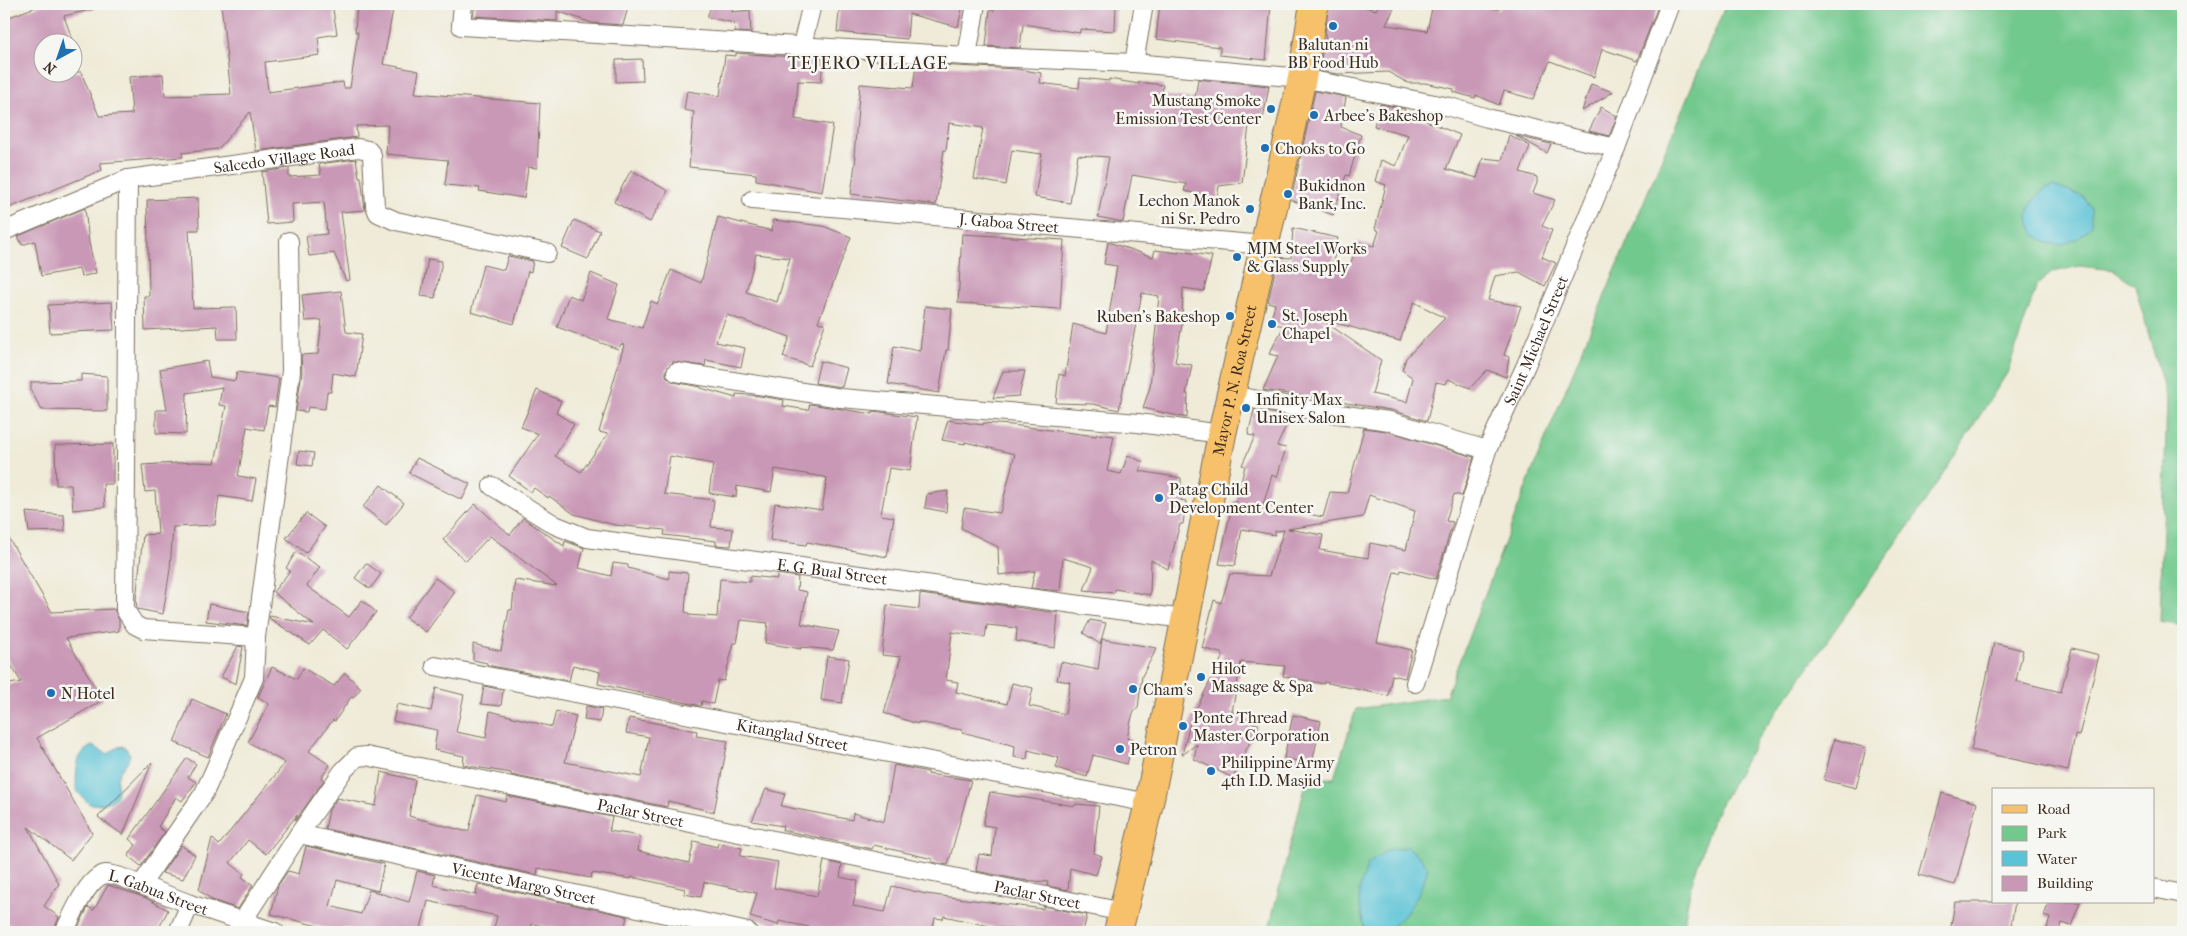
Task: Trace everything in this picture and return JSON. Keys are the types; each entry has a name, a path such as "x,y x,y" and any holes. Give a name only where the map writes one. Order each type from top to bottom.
{"main road":[{"name":"Mayor P. N. Roa Street","path":"1120,922 1149,803 1222,434 1302,78 1314,4"}],"street":[{"path":"463,4 461,26 967,56 1134,63 1302,78 1450,107 1491,119 1616,148"},
{"path":"802,45 812,4"},
{"path":"967,56 976,4"},
{"path":"1134,63 1144,4"},
{"name":"Saint Michael Street","path":"1414,683 1487,450 1526,365 1616,148 1670,4"},
{"name":"Salcedo Village Road","path":"4,231 128,179 358,148 368,150 372,155 375,206 378,213 396,221 547,253"},
{"path":"128,179 125,610 135,625 143,629 256,637"},
{"name":"J. Gaboa Street","path":"752,200 1264,244"},
{"path":"141,885 204,793 254,678 256,637 291,371 289,241"},
{"path":"676,372 841,398 1138,423 1222,434"},
{"path":"1231,395 1317,412 1389,421 1487,450"},
{"name":"E. G. Bual Street","path":"492,486 555,525 587,538 1184,619"},
{"name":"Kitanglad Street","path":"435,666 1149,803"},
{"name":"Paclar Street","path":"242,922 299,834 343,771 357,757 366,756 1120,922"},
{"name":"Vicente Margo Street","path":"299,834 748,932"},
{"name":"L. Gabua Street","path":"64,932 89,886 106,874 275,932"},
{"path":"2154,888 2183,894"},
{"path":"178,932 190,904"}],"green space":[{"path":"1726,4 2183,4 2183,626 2160,622 2167,400 2135,285 2114,270 2079,266 2053,272 2037,285 2007,373 1915,517 1756,741 1712,820 1691,886 1682,932 1268,932 1307,779 1334,778 1356,709 1446,696 1536,461"}],"water":[{"path":"2054,186 2084,197 2091,209 2091,226 2079,238 2061,245 2047,243 2034,234 2027,215 2037,196 2044,190"},
{"path":"92,746 108,754 118,747 124,746 130,754 128,761 117,778 117,795 111,801 103,804 89,804 76,790 76,771 79,759"},
{"path":"1408,847 1419,856 1428,868 1414,902 1398,921 1388,928 1377,932 1365,932 1359,903 1360,887 1368,864 1387,850"}],"building":[{"path":"93,4 94,9 64,16 70,32 32,32 32,82 82,82 82,74 99,116 132,114 129,77 163,74 165,96 231,94 221,4 332,4 337,34 318,37 320,55 265,62 268,92 343,82 344,88 350,88 358,32 355,32 357,4 394,4 383,64 419,71 415,93 540,103 537,168 528,167 524,198 479,191 480,188 445,185 448,160 386,154 388,125 356,126 357,137 256,151 250,112 218,149 182,153 183,157 100,163 102,170 4,210 4,19 41,5"},
{"path":"475,4 629,4 623,25 592,23 557,11 557,21 473,16"},
{"path":"712,4 734,4 732,12 750,10 751,33 735,32 734,23 707,17"},
{"path":"840,4 963,4 958,27 909,14 907,39 837,32"},
{"path":"995,4 1116,4 1115,31 1080,29 1080,33 1023,24 1020,48 986,46 990,10 994,11"},
{"path":"1160,4 1271,4 1266,60 1220,55 1220,47 1156,39"},
{"path":"1329,4 1353,4 1376,10 1379,4 1396,4 1386,25 1427,31 1433,4 1480,4 1499,10 1501,4 1659,4 1637,61 1602,49 1594,77 1550,61 1533,99 1504,91 1499,105 1476,95 1475,98 1453,92 1454,89 1425,83 1408,83 1388,72 1338,74 1319,71 1324,42 1326,43 1325,32"},
{"path":"736,53 823,59 821,82 798,81 795,119 833,125 822,192 756,180 756,174 689,167 694,112 684,110 687,91 720,96 725,55 736,56"},
{"path":"642,59 643,81 616,82 616,60"},
{"path":"916,64 1017,69 1041,73 1040,83 1079,88 1080,78 1163,85 1162,95 1195,99 1198,79 1269,86 1263,119 1250,117 1242,183 1219,186 1217,198 1184,191 1186,184 1132,175 1123,222 1098,217 1109,157 1078,155 1070,203 1035,197 1042,154 1012,150 1006,185 974,179 983,128 949,123 936,205 851,194 856,156 854,156 860,84 913,88"},
{"path":"1591,84 1613,92 1582,111"},
{"path":"1315,91 1346,97 1341,127 1361,135 1349,176 1346,175 1333,215 1291,200"},
{"path":"1380,104 1405,109 1404,112 1460,135 1446,169 1477,178 1483,158 1502,160 1509,135 1530,146 1520,172 1537,177 1533,193 1555,200 1542,226 1552,230 1542,257 1556,263 1545,286 1519,272 1495,276 1488,300 1521,306 1504,355 1509,357 1506,377 1487,370 1470,388 1448,379 1446,384 1436,382 1427,421 1391,410 1263,390 1278,356 1269,354 1284,326 1270,323 1275,304 1268,302 1278,257 1291,258 1293,228 1338,238 1333,262 1350,266 1357,242 1374,246 1379,231 1375,229 1386,185 1375,181 1381,160 1396,166 1408,135 1374,126","holes":["1414,302 1445,318 1406,358 1402,370 1413,378 1407,402 1372,394 1381,360 1319,318 1400,341"]},
{"path":"1601,107 1617,116 1609,136 1589,131"},
{"path":"1516,136 1551,144 1547,153"},
{"path":"356,159 359,177 361,177 365,210 341,212 350,280 346,281 334,253 309,256 306,236 327,234 324,202 292,204 293,222 267,224 262,172 289,168 289,177 321,175 319,164"},
{"path":"631,170 668,191 650,222 614,202"},
{"path":"198,198 199,230 189,230 193,308 236,307 237,339 218,339 217,326 145,330 144,296 149,296 147,200"},
{"path":"85,208 89,243 96,273 81,277 79,269 41,276 35,241 22,245 18,236"},
{"path":"718,217 772,231 773,220 823,226 851,237 818,322 825,324 810,366 783,357 790,337 727,315 716,342 745,348 741,367 706,360 705,366 673,362 666,370 666,376 674,382 701,387 736,398 736,394 784,400 783,406 808,410 810,404 873,414 873,411 917,417 910,471 889,468 881,515 894,517 887,557 807,542 806,545 770,540 775,503 822,510 827,478 824,477 775,469 771,492 737,486 736,497 709,493 713,464 670,456 664,494 714,500 711,527 733,529 731,546 716,545 716,541 664,535 665,530 615,525 574,514 549,496 548,498 534,488 531,492 509,476 538,434 521,427 537,390 561,401 556,413 574,424 555,456 581,472 608,434 599,432 624,345 621,344 618,349 557,327 569,295 581,300 591,273 619,285 608,319 642,328 651,301 658,304 671,270 701,283","holes":["756,254 790,258 777,302 746,292"]},
{"path":"574,220 600,231 588,259 562,248"},
{"path":"962,234 1064,240 1060,309 958,303"},
{"path":"1108,242 1153,257 1155,250 1179,253 1179,251 1212,256 1204,291 1183,288 1182,325 1175,362 1192,365 1186,394 1188,394 1187,418 1143,408 1150,387 1159,296 1142,293 1119,410 1093,404 1056,403 1059,374 1065,376 1073,324 1106,333 1117,266 1104,264"},
{"path":"508,256 533,261 531,272 528,271 514,324 471,312 483,265 504,270"},
{"path":"428,259 442,261 435,298 421,296"},
{"path":"341,291 346,332 362,334 356,377 333,373 331,392 327,392 325,409 308,407 307,412 296,411 302,372 301,355 318,354 322,320 305,321 302,295"},
{"path":"112,302 114,330 50,333 48,305"},
{"path":"925,306 952,309 948,350 946,350 939,393 888,384 894,346 920,351"},
{"path":"207,361 210,377 235,381 237,372 279,378 275,407 268,406 264,430 247,427 238,476 256,479 252,501 219,496 215,525 173,527 170,569 163,614 137,609 136,600 143,535 158,534 155,491 145,492 142,465 194,462 215,463 226,406 219,405 222,387 187,393 186,434 156,433 156,410 167,410 160,369"},
{"path":"820,361 847,368 842,387 815,383"},
{"path":"1003,371 1025,371 1019,396 993,398"},
{"path":"81,374 107,376 107,411 42,410 31,391 31,382 81,381"},
{"path":"1254,410 1290,417 1277,446 1286,448 1277,477 1272,475 1263,505 1323,517 1330,492 1347,493 1364,428 1387,431 1474,457 1462,496 1454,494 1446,521 1453,522 1436,579 1401,570 1400,573 1394,572 1377,642 1412,650 1405,678 1392,675 1388,696 1324,682 1324,684 1283,676 1285,666 1241,662 1232,712 1258,725 1233,778 1194,759 1197,744 1182,755 1191,719 1224,654 1202,648 1214,600 1221,603 1230,574 1269,576 1284,530 1275,531 1275,535 1242,529 1235,566 1219,564 1233,501 1236,502 1245,466 1242,465 1255,436 1248,435","holes":["1369,495 1415,511 1406,550 1370,543 1368,558 1320,550 1323,535 1288,529 1363,517"]},
{"path":"948,420 983,425 983,423 1012,425 1096,436 1097,434 1114,436 1107,471 1121,474 1128,455 1143,462 1139,471 1181,478 1181,500 1186,501 1183,524 1180,524 1168,569 1151,560 1150,595 1115,589 1114,593 1084,590 1093,567 1063,558 1060,591 1031,588 1035,571 999,575 998,547 961,528 964,508 1000,513 1015,454 965,442 965,444 942,440"},
{"path":"113,444 113,484 103,484 105,507 73,510 71,485 56,485 55,445"},
{"path":"299,451 314,453 312,466 297,464"},
{"path":"417,458 470,484 462,500 409,473"},
{"path":"381,485 404,503 386,525 363,507"},
{"path":"948,491 946,512 925,508 927,494"},
{"path":"475,504 510,535 523,518 564,546 565,541 584,548 579,568 611,576 613,563 628,565 628,568 669,579 669,571 688,573 685,612 689,613 688,615 717,617 720,579 750,582 750,576 777,579 777,574 798,577 797,590 807,592 801,624 839,631 833,650 801,647 801,649 765,643 768,623 741,620 737,643 734,643 724,681 718,680 713,704 702,701 701,706 598,684 600,672 573,665 569,681 487,665 487,663 473,660 473,644 501,651 509,610 512,610 515,580 557,586 490,536 466,561 443,540"},
{"path":"26,512 64,515 65,531 29,532"},
{"path":"306,513 325,527 306,553 286,538"},
{"name":"N Hotel","path":"4,530 52,612 114,609 119,620 119,631 66,638 103,700 37,738 92,833 71,860 28,827 59,884 44,906 59,917 53,932 4,932 4,685 21,682 4,653"},
{"path":"296,552 320,567 307,586 349,617 362,600 376,612 347,649 323,630 310,645 269,618 270,616 314,625 273,592 290,571 286,568"},
{"path":"366,563 381,574 370,589 355,578"},
{"path":"435,578 455,592 426,632 406,618"},
{"path":"920,594 1058,613 1055,648 1016,641 1017,628 987,625 985,637 952,632 946,680 958,682 956,692 1007,704 1012,683 1033,688 1029,706 1065,714 1070,682 1057,680 1061,662 1098,670 1102,639 1157,648 1142,676 1138,708 1133,713 1127,738 1133,740 1127,764 1093,755 1087,777 1056,768 1059,758 1028,750 1027,759 1014,757 1015,746 962,732 962,730 918,722 918,724 884,713 901,657 882,655 887,605 919,609"},
{"path":"209,604 249,612 247,626 206,621"},
{"path":"1090,620 1106,623 1100,644 1083,633"},
{"path":"1994,643 2023,650 2016,681 2061,692 2072,648 2099,655 2079,736 2075,735 2068,771 1971,750"},
{"path":"238,646 243,647 236,684 221,677"},
{"path":"827,656 849,659 842,703 821,700"},
{"path":"272,667 297,679 303,668 334,686 345,673 361,688 353,698 351,697 335,721 333,720 309,751 330,765 321,778 324,780 295,821 297,815 266,854 248,840 230,863 244,874 242,877 253,885 238,909 212,900 199,890 212,838 219,845 285,763 248,742 269,704 258,697"},
{"path":"484,686 503,690 501,706 481,704"},
{"path":"436,688 464,695 456,732 486,738 490,711 552,727 556,711 576,716 565,762 641,777 649,737 626,733 629,718 697,731 696,736 728,741 714,812 668,801 667,807 511,775 511,773 463,765 464,756 434,750 437,730 393,721 397,704 431,711"},
{"path":"192,699 226,714 208,757 174,742"},
{"path":"586,706 602,709 600,722 584,720"},
{"path":"1293,715 1321,721 1312,764 1284,758"},
{"path":"1834,739 1866,748 1856,788 1824,780"},
{"path":"187,758 196,764 188,777 196,782 182,801 176,797 158,827 165,832 141,866 128,856 136,845 129,839"},
{"path":"152,762 123,835 98,817"},
{"path":"894,765 928,772 928,774 971,780 948,865 932,862 933,859 874,845 872,849 782,830 783,826 752,821 766,789 785,794 781,806 852,820 853,813 884,822"},
{"path":"381,772 415,780 409,816 464,831 469,831 477,795 506,802 507,796 612,817 609,831 640,836 638,851 689,863 694,841 717,847 718,843 742,848 740,856 778,862 774,888 817,896 824,861 842,865 840,877 858,881 853,906 885,912 892,886 926,894 1043,909 1043,906 1087,915 1083,932 1033,932 994,927 944,916 943,919 935,918 932,932 834,932 779,921 778,925 750,917 757,893 704,882 701,897 684,894 685,889 632,877 631,879 592,873 591,878 538,868 537,875 325,829 329,810 337,798 376,806"},
{"path":"990,792 1075,806 1076,804 1099,806 1094,853 1102,856 1096,875 1070,868 1068,890 1047,886 1048,882 1021,880 976,871 979,854 992,856 995,827 983,825"},
{"path":"1942,793 1977,803 1955,885 1919,875"},
{"path":"181,845 195,855 183,879 162,873"},
{"path":"306,846 384,864 378,891 337,880 330,906 361,914 369,890 409,902 417,871 435,875 433,885 476,895 478,884 627,916 624,932 575,932 532,924 530,932 493,932 497,916 428,901 420,932 358,932 342,927 341,932 271,914 278,885 288,871 299,874"},
{"path":"108,885 146,898 168,910 157,932 76,932 88,907 94,910"},
{"path":"1955,902 2015,904 2010,932 1950,932"},
{"path":"2048,904 2079,904 2071,926 2062,923 2060,932 2046,932 2050,918 2044,916"}],"place":[{"name":"Balutan ni BB Food Hub","path":"1333,26"},
{"name":"Mustang Smoke Emission Test Center","path":"1271,109"},
{"name":"Arbee’s Bakeshop","path":"1314,115"},
{"name":"Chooks to Go","path":"1265,148"},
{"name":"Bukidnon Bank, Inc.","path":"1288,194"},
{"name":"Lechon Manok ni Sr. Pedro","path":"1250,209"},
{"name":"MJM Steel Works & Glass Supply","path":"1237,257"},
{"name":"Ruben’s Bakeshop","path":"1230,316"},
{"name":"St. Joseph Chapel","path":"1272,324"},
{"name":"Infinity Max Unisex Salon","path":"1246,408"},
{"name":"Patag Child Development Center","path":"1159,498"},
{"name":"Hilot Massage & Spa","path":"1201,677"},
{"name":"Cham’s","path":"1133,689"},
{"name":"N Hotel","path":"51,693"},
{"name":"Ponte Thread Master Corporation","path":"1183,726"},
{"name":"Petron","path":"1120,749"},
{"name":"Philippine Army 4th I.D. Masjid","path":"1211,771"}],"district":[{"name":"TEJERO VILLAGE","path":"868,63"}]}
